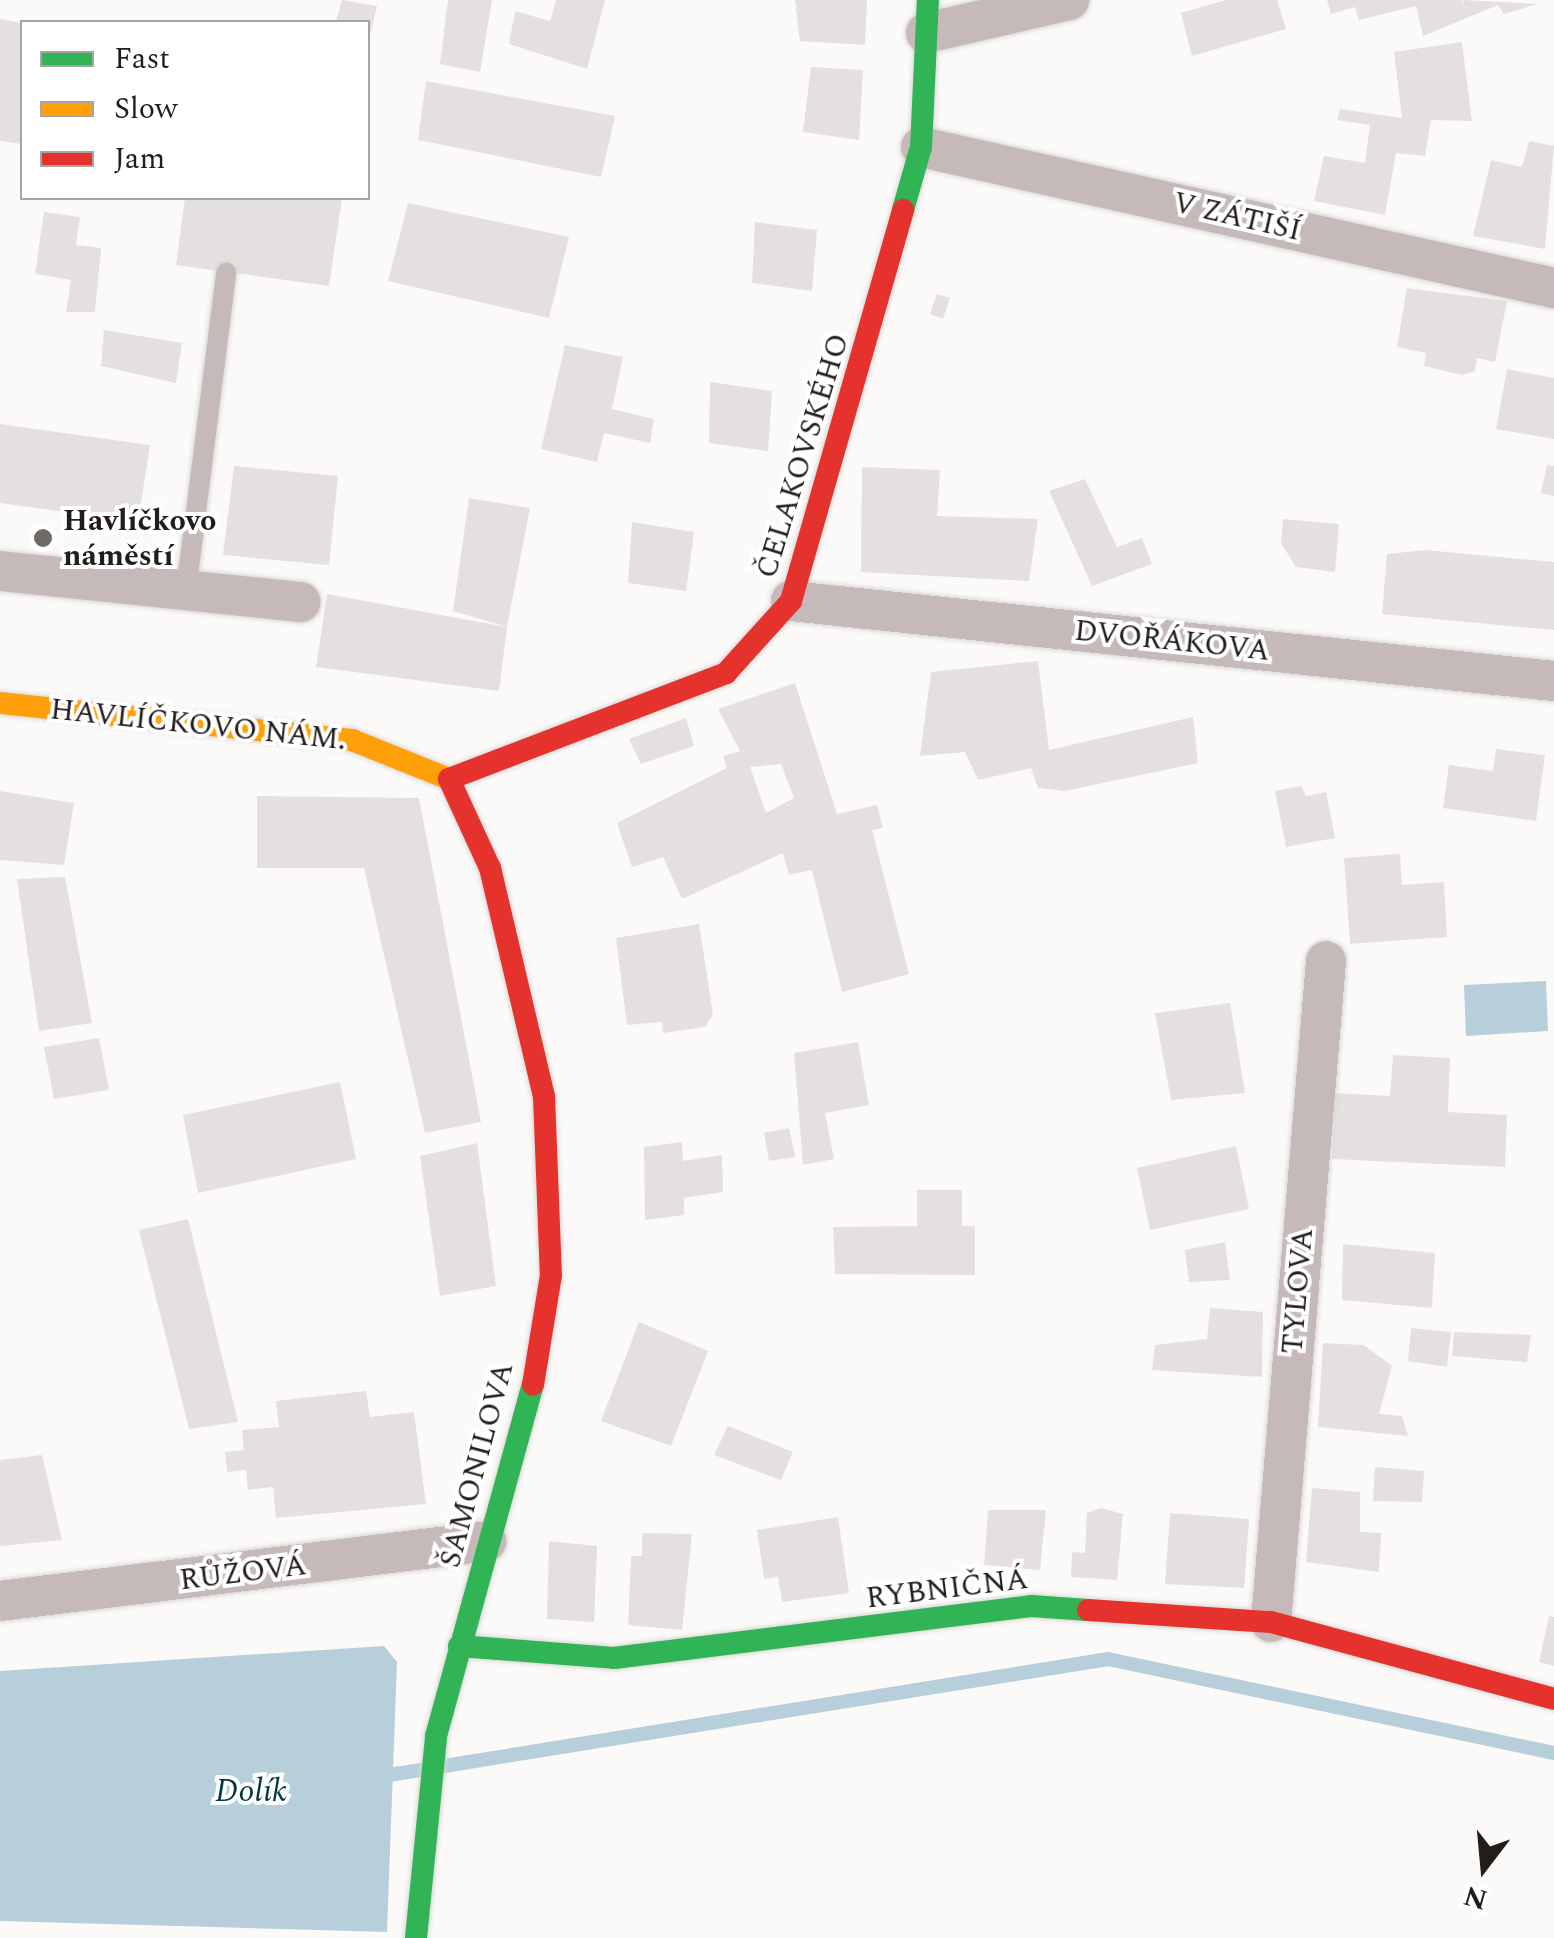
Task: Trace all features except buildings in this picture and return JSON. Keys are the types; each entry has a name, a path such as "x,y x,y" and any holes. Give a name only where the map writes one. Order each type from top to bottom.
{"street":[{"path":"927,17 1069,0"},
{"name":"ČELAKOVSKÉHO","path":"448,779 726,673 791,601 920,147 927,17"},
{"name":"V ZÁTIŠÍ","path":"920,147 1554,288"},
{"path":"0,572 300,602"},
{"name":"DVOŘÁKOVA","path":"791,601 1554,682"},
{"name":"HAVLÍČKOVO NÁM.","path":"0,703 352,740 448,779"},
{"name":"ŠAMONILOVA","path":"416,1938 436,1736 486,1541 530,1404 551,1275 544,1096 490,868 448,779"},
{"name":"TYLOVA","path":"1270,1622 1326,961"},
{"name":"RŮŽOVÁ","path":"0,1601 486,1541"},
{"name":"RYBNIČNÁ","path":"458,1646 614,1658 1031,1606 1270,1622 1554,1699"}],"lane":[{"path":"186,591 226,273"}],"water":[{"path":"1546,981 1548,1031 1466,1036 1464,985"},
{"name":"Dolík","path":"384,1646 397,1662 387,1932 0,1921 0,1671"}],"waterway":[{"path":"444,1766 1108,1659 1554,1753"},
{"path":"389,1775 422,1770"}],"traffic: fast":[{"path":"903,210 921,147 928,0"},
{"path":"416,1938 436,1736 533,1385"},
{"path":"459,1646 614,1658 1031,1606 1088,1610"}],"traffic: slow":[{"path":"0,703 352,740 449,779"}],"traffic: jam":[{"path":"449,779 726,673 791,601 903,210"},
{"path":"449,779 490,868 544,1096 551,1275 533,1385"},
{"path":"1088,1610 1271,1622 1554,1699"}],"place":[{"name":"Havlíčkovo náměstí","path":"43,538"}]}
